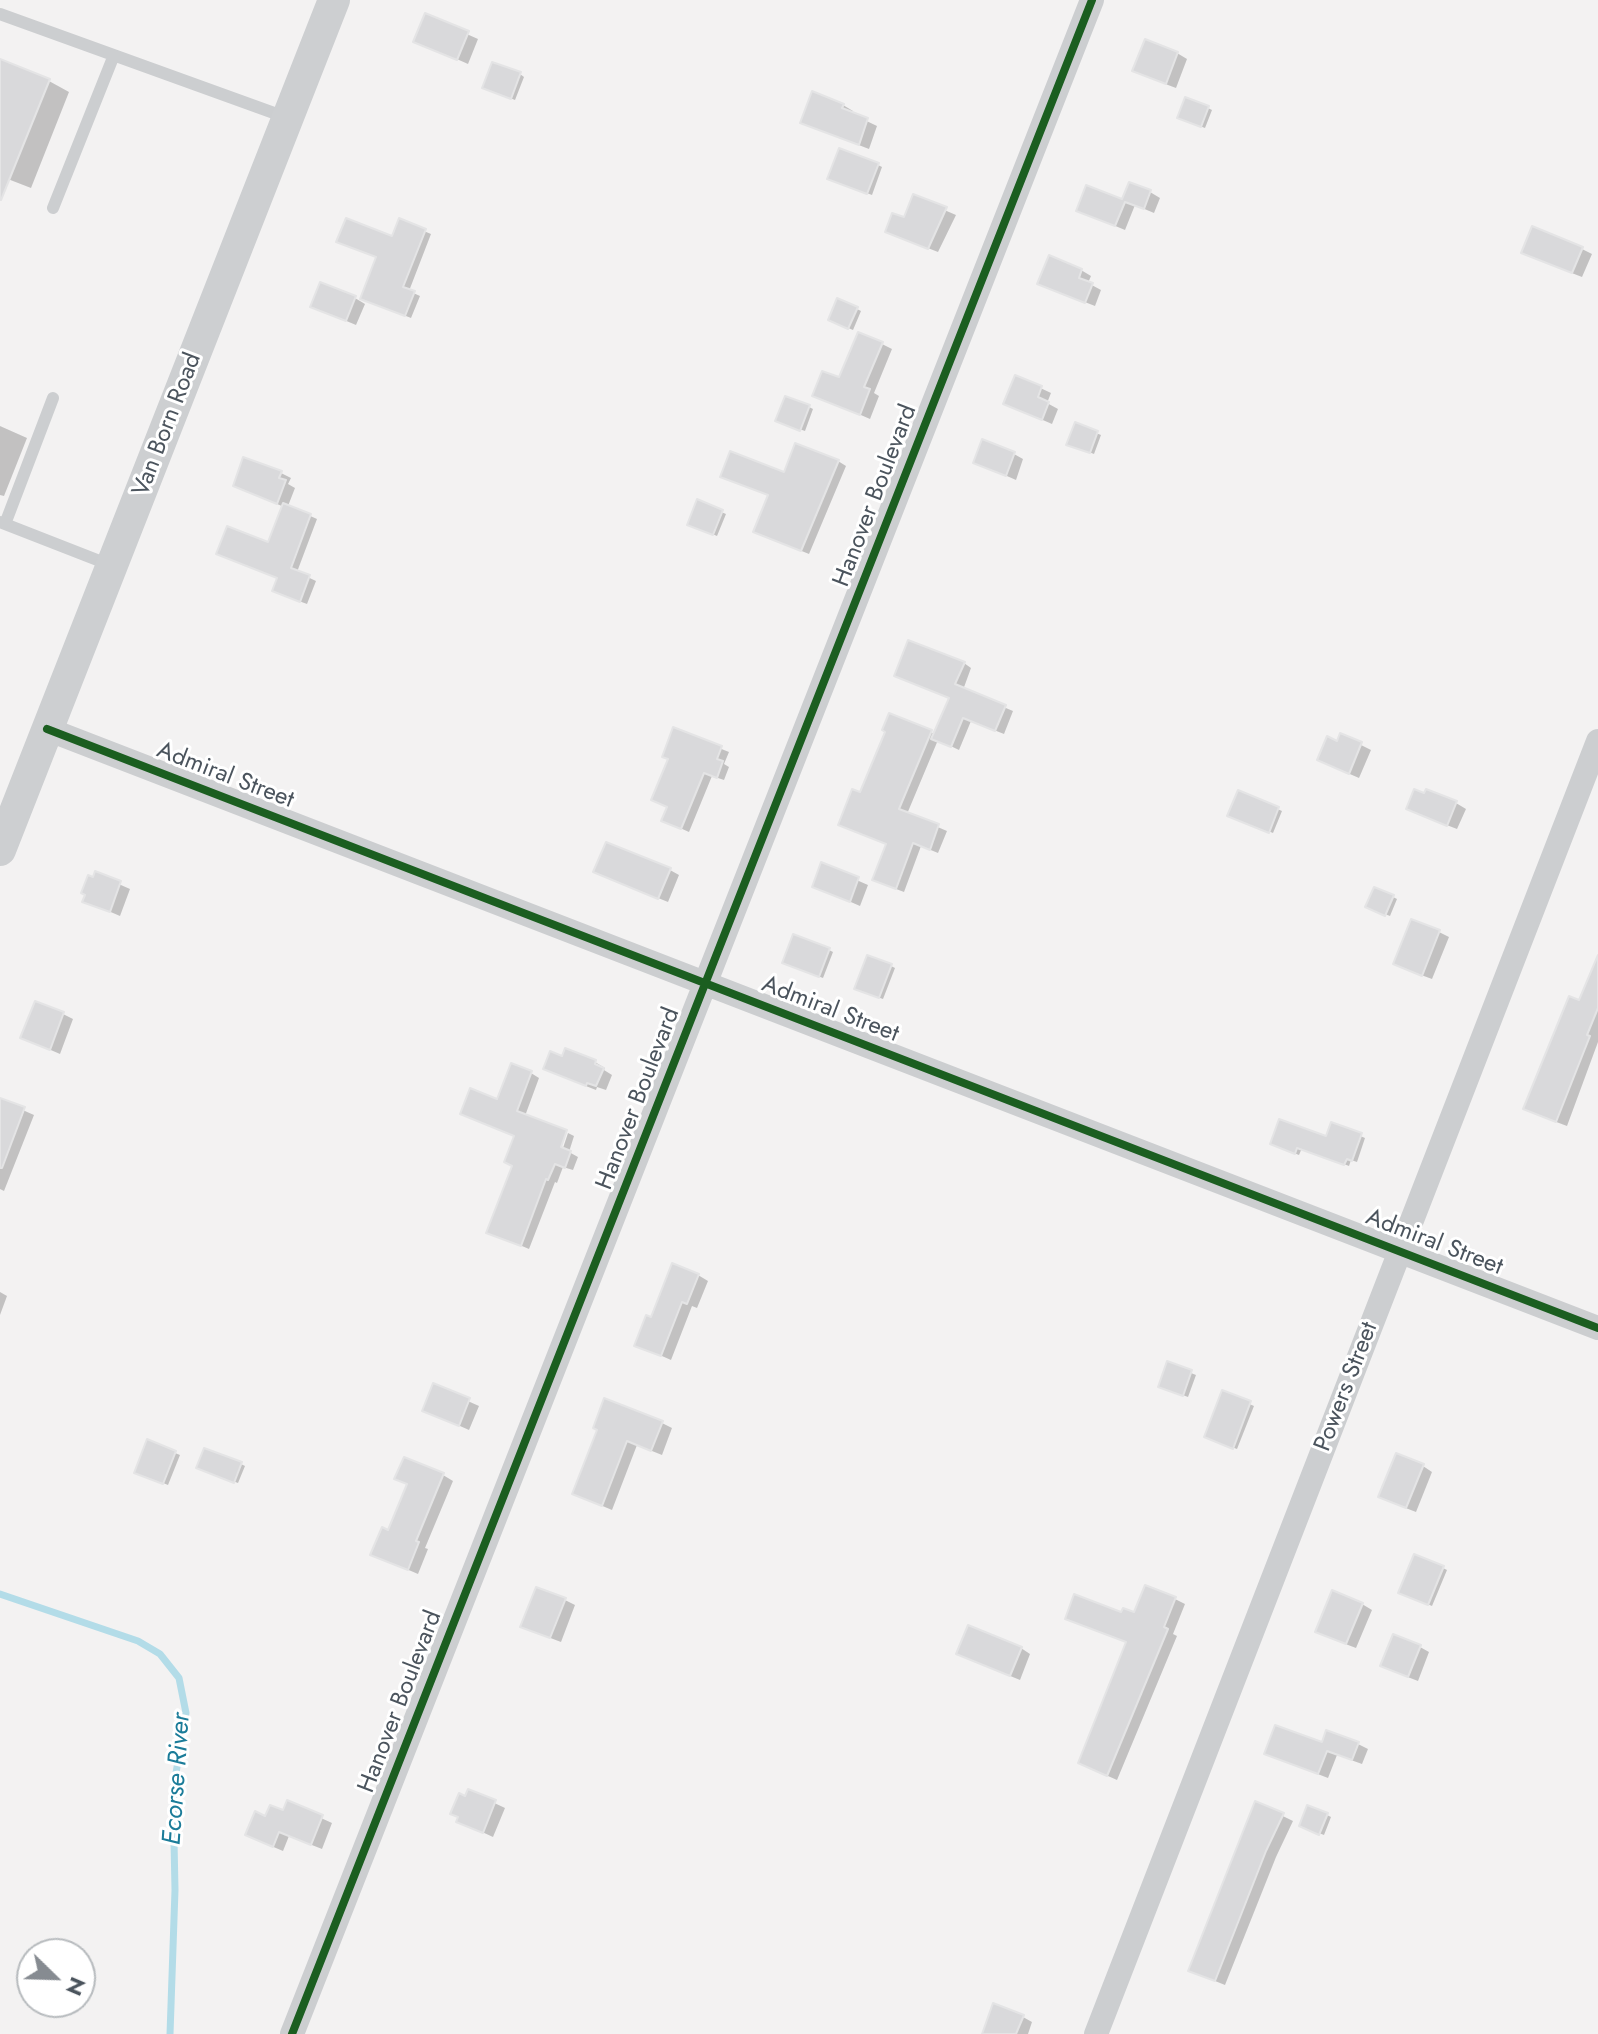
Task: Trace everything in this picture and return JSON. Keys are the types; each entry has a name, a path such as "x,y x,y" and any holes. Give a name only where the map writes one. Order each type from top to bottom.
{"main road":[{"name":"Van Born Road","path":"0,850 334,0"}],"street":[{"name":"Hanover Boulevard","path":"292,2034 1092,0"},
{"name":"Admiral Street","path":"47,729 1598,1328"},
{"name":"Powers Street","path":"1096,2034 1598,741"}],"lane":[{"path":"0,14 288,118"},
{"path":"53,208 114,55"},
{"path":"53,398 2,523 113,566"}],"building":[{"path":"425,13 469,31 457,60 413,42"},
{"path":"1145,39 1178,52 1166,84 1132,71"},
{"path":"0,59 50,79 1,200 0,200"},
{"path":"492,62 521,72 511,99 482,88"},
{"path":"812,91 868,118 859,145 800,123"},
{"path":"1185,97 1209,106 1201,127 1177,118"},
{"path":"839,148 879,163 867,194 827,179"},
{"path":"1129,182 1151,190 1144,209 1125,202 1115,226 1076,211 1086,185 1122,199"},
{"path":"913,194 947,207 928,249 885,232 892,213 904,217"},
{"path":"346,218 392,236 399,218 426,229 403,287 415,291 405,316 360,299 376,257 336,242"},
{"path":"1532,226 1583,247 1572,273 1521,253"},
{"path":"1049,255 1082,269 1079,278 1093,283 1085,303 1037,284"},
{"path":"320,282 356,296 346,321 310,307"},
{"path":"837,298 858,307 848,329 828,320"},
{"path":"858,332 883,342 864,387 870,389 860,415 812,396 822,371 839,377"},
{"path":"1015,375 1042,386 1038,397 1049,402 1042,420 1003,404"},
{"path":"785,396 810,405 800,431 775,421"},
{"path":"1075,422 1098,431 1090,453 1066,445"},
{"path":"982,439 1015,452 1006,476 973,463"},
{"path":"795,443 839,460 801,551 753,532 768,495 720,477 730,451 784,472"},
{"path":"243,457 282,471 279,478 286,480 277,504 233,486"},
{"path":"697,499 723,510 713,535 687,525"},
{"path":"283,503 311,514 291,568 310,575 300,602 272,591 277,578 216,554 227,526 268,542"},
{"path":"908,640 965,662 955,684 1006,705 995,731 963,718 951,747 931,739 949,698 894,676"},
{"path":"889,713 932,730 899,809 939,824 930,850 913,843 896,889 872,880 886,844 838,825 852,789 860,792 885,732 882,730"},
{"path":"673,727 722,746 717,759 723,761 717,778 704,773 681,829 661,821 667,807 651,800 668,759 662,757"},
{"path":"1340,733 1362,742 1349,774 1317,760 1327,736 1337,741"},
{"path":"1414,789 1424,793 1426,789 1457,801 1447,826 1406,809"},
{"path":"1238,790 1279,807 1269,833 1227,816"},
{"path":"606,842 671,868 658,899 593,872"},
{"path":"821,862 859,877 850,902 812,887"},
{"path":"95,871 121,881 110,912 82,902 85,895 81,893 88,875 93,877"},
{"path":"1374,887 1394,895 1385,916 1365,907"},
{"path":"1411,919 1440,930 1422,976 1393,964"},
{"path":"793,934 830,948 819,977 782,963"},
{"path":"867,955 892,964 879,998 854,989"},
{"path":"1598,955 1598,1008 1556,1122 1523,1109 1569,996 1579,1000"},
{"path":"35,1001 64,1012 50,1050 20,1038"},
{"path":"565,1048 596,1060 595,1064 604,1068 596,1086 587,1083 586,1086 543,1069 550,1051 562,1056"},
{"path":"511,1063 532,1071 517,1111 567,1130 561,1147 571,1151 565,1168 555,1164 546,1179 521,1246 486,1233 512,1166 504,1162 514,1136 460,1114 470,1088 497,1099"},
{"path":"0,1098 25,1107 2,1168 0,1168"},
{"path":"1279,1119 1326,1136 1331,1122 1362,1133 1352,1161 1347,1159 1344,1165 1297,1148 1295,1154 1270,1144"},
{"path":"672,1263 699,1274 687,1304 682,1302 661,1356 634,1346 646,1315 651,1317"},
{"path":"1167,1361 1192,1370 1183,1396 1158,1387"},
{"path":"433,1383 470,1398 459,1426 422,1411"},
{"path":"1222,1390 1251,1401 1233,1449 1204,1437"},
{"path":"604,1398 663,1421 651,1451 627,1441 602,1506 572,1494 597,1430 593,1428"},
{"path":"147,1439 176,1451 163,1484 134,1473"},
{"path":"204,1448 242,1462 234,1483 196,1468"},
{"path":"1396,1453 1424,1464 1406,1508 1378,1497"},
{"path":"404,1457 444,1473 416,1541 419,1542 408,1570 370,1555 382,1527 388,1530 407,1484 394,1479"},
{"path":"1414,1554 1444,1566 1428,1605 1398,1593"},
{"path":"1145,1585 1176,1597 1164,1627 1168,1629 1107,1776 1078,1763 1126,1642 1065,1619 1074,1594 1121,1612 1123,1608 1134,1612"},
{"path":"536,1587 566,1598 550,1638 520,1627"},
{"path":"1332,1590 1363,1603 1346,1644 1315,1632"},
{"path":"968,1625 1022,1647 1010,1676 956,1654"},
{"path":"1393,1634 1421,1645 1408,1677 1380,1666"},
{"path":"1275,1725 1322,1742 1326,1730 1359,1742 1352,1760 1327,1751 1318,1774 1264,1754"},
{"path":"468,1789 496,1800 483,1833 456,1822 458,1817 450,1814 459,1793 465,1796"},
{"path":"287,1800 323,1815 311,1845 279,1832 273,1847 245,1835 255,1811 265,1816 270,1805 283,1810"},
{"path":"1255,1801 1284,1813 1215,1981 1188,1971"},
{"path":"1307,1805 1328,1813 1319,1835 1299,1826"},
{"path":"993,2003 1024,2015 1016,2034 982,2034"}],"waterway":[{"name":"Ecorse River","path":"0,1594 138,1641 160,1654 179,1678 186,1713 173,1791 175,1890 170,2034"}],"cycle path":[{"path":"292,2034 1092,0"},
{"path":"47,729 1598,1328"}]}
